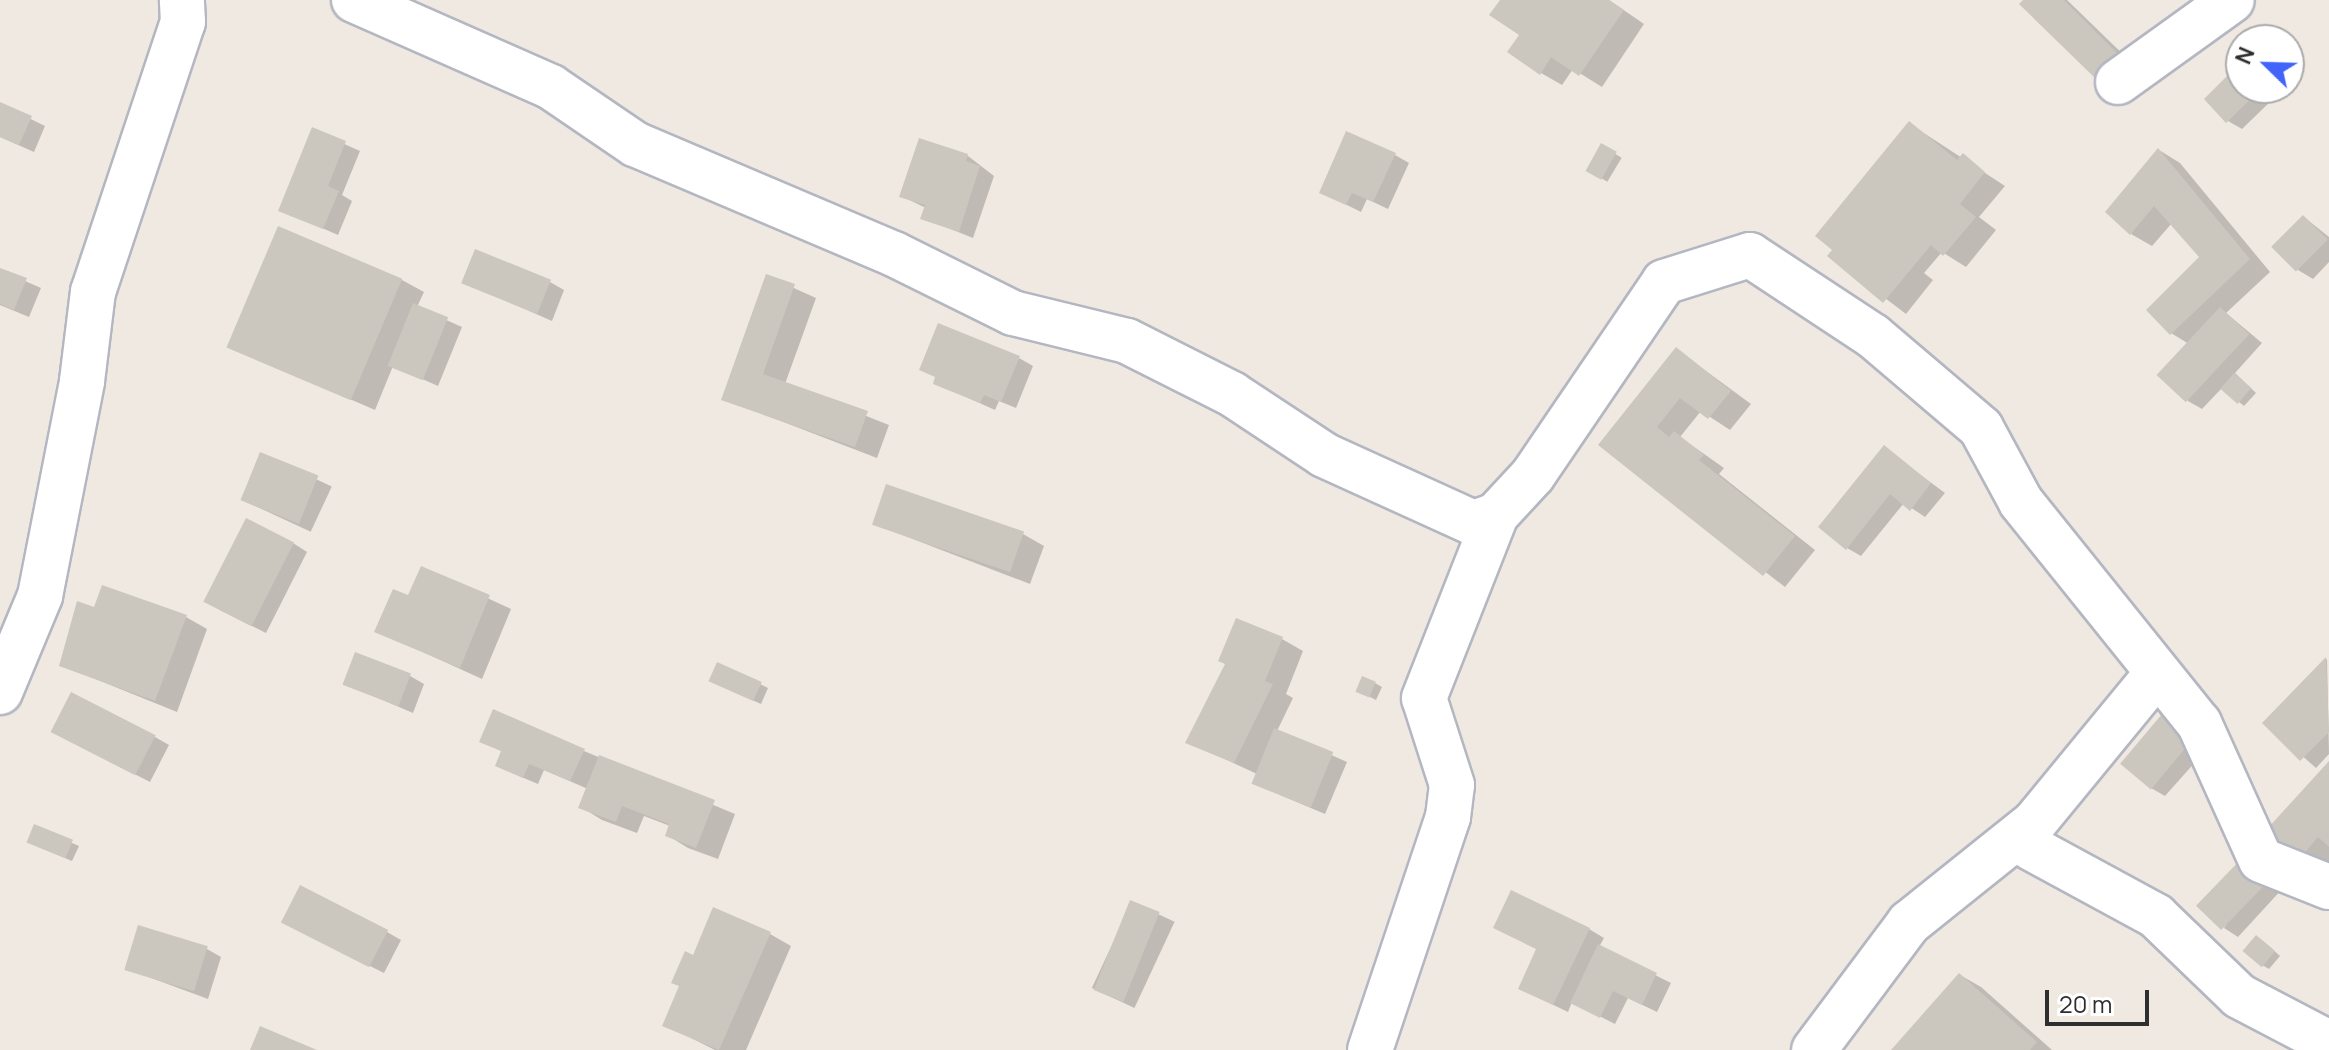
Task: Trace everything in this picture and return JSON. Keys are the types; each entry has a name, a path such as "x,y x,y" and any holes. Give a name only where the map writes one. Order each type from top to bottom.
{"street":[{"path":"354,0 551,87 635,144 894,254 1013,313 1127,341 1232,394 1324,455 1399,493 1474,523 1496,515"},
{"path":"2118,82 2232,0"},
{"path":"0,692 40,596 82,381 93,292 185,7"},
{"path":"1370,1050 1448,817 1452,785 1424,698 1496,515 1533,475 1664,282 1750,255 1873,336 1981,428 2021,502 2199,723 2261,860 2329,887"},
{"path":"1814,1050 1909,923 2034,823 2157,673"},
{"path":"2031,848 2156,916 2239,996 2329,1043"}],"building":[{"path":"1500,0 1609,0 1624,10 1579,76 1551,57 1540,75 1507,52 1519,35 1489,15"},
{"path":"2023,0 2064,0 2119,55 2096,79 2019,4"},
{"path":"2225,78 2225,104 2246,104 2226,123 2204,99"},
{"path":"0,102 32,116 19,145 0,137"},
{"path":"1909,121 1957,160 1963,153 1985,172 1960,204 1976,217 1943,256 1931,245 1883,303 1827,256 1832,250 1815,236"},
{"path":"312,127 346,141 328,186 339,191 323,229 278,211"},
{"path":"1346,131 1396,153 1373,202 1352,193 1346,205 1319,193"},
{"path":"919,138 968,154 966,161 980,166 959,232 920,219 925,205 899,197"},
{"path":"1601,143 1617,152 1601,180 1585,171"},
{"path":"2158,148 2250,259 2170,335 2146,310 2199,257 2154,206 2130,235 2105,212"},
{"path":"2303,215 2328,240 2296,272 2271,247"},
{"path":"278,226 402,279 351,400 226,348"},
{"path":"475,249 551,280 537,314 461,283"},
{"path":"0,268 27,278 14,310 0,304"},
{"path":"766,274 795,284 763,374 868,411 855,447 721,400"},
{"path":"413,303 448,317 423,380 388,366"},
{"path":"2220,307 2249,334 2186,402 2157,375"},
{"path":"938,323 1020,356 1001,402 984,395 980,403 933,384 935,377 919,370"},
{"path":"1676,347 1731,391 1708,419 1680,398 1657,427 1669,437 1674,431 1704,455 1699,460 1795,536 1763,576 1598,445"},
{"path":"2234,373 2251,388 2238,404 2220,389"},
{"path":"1884,445 1931,483 1910,511 1890,494 1846,550 1818,527"},
{"path":"260,452 318,476 299,524 241,500"},
{"path":"886,484 1024,532 1010,572 872,525"},
{"path":"246,518 294,543 251,626 203,602"},
{"path":"421,566 490,595 460,668 374,632 393,589 408,595"},
{"path":"102,585 187,615 155,701 59,666 77,601 94,607"},
{"path":"1236,618 1283,637 1265,681 1273,684 1234,763 1185,743 1225,664 1218,661"},
{"path":"355,652 411,674 398,706 342,685"},
{"path":"2326,657 2329,732 2300,761 2262,723"},
{"path":"717,662 762,682 753,701 708,681"},
{"path":"1362,676 1376,682 1369,698 1355,692"},
{"path":"71,692 156,735 135,775 51,732"},
{"path":"493,709 585,749 570,781 529,764 523,778 495,766 501,751 479,742"},
{"path":"2162,714 2193,740 2151,790 2120,764"},
{"path":"1274,728 1333,752 1311,808 1252,784"},
{"path":"599,755 715,800 696,848 665,836 669,824 622,806 616,822 578,808"},
{"path":"2329,761 2329,847 2318,837 2290,870 2257,840"},
{"path":"34,824 73,840 65,858 27,843"},
{"path":"2246,854 2271,878 2221,930 2196,906"},
{"path":"300,885 388,930 369,967 281,922"},
{"path":"1511,890 1590,928 1553,1005 1518,989 1536,949 1493,928"},
{"path":"1130,900 1160,912 1123,1002 1094,990"},
{"path":"713,907 771,932 719,1050 662,1026 679,986 671,983 685,951 693,955"},
{"path":"138,925 208,946 194,991 124,970"},
{"path":"2256,935 2275,951 2262,967 2243,951"},
{"path":"1598,944 1657,973 1642,1005 1613,991 1600,1018 1570,1003"},
{"path":"1959,973 2037,1042 2030,1050 1891,1050"},
{"path":"260,1026 317,1050 250,1050"}]}
